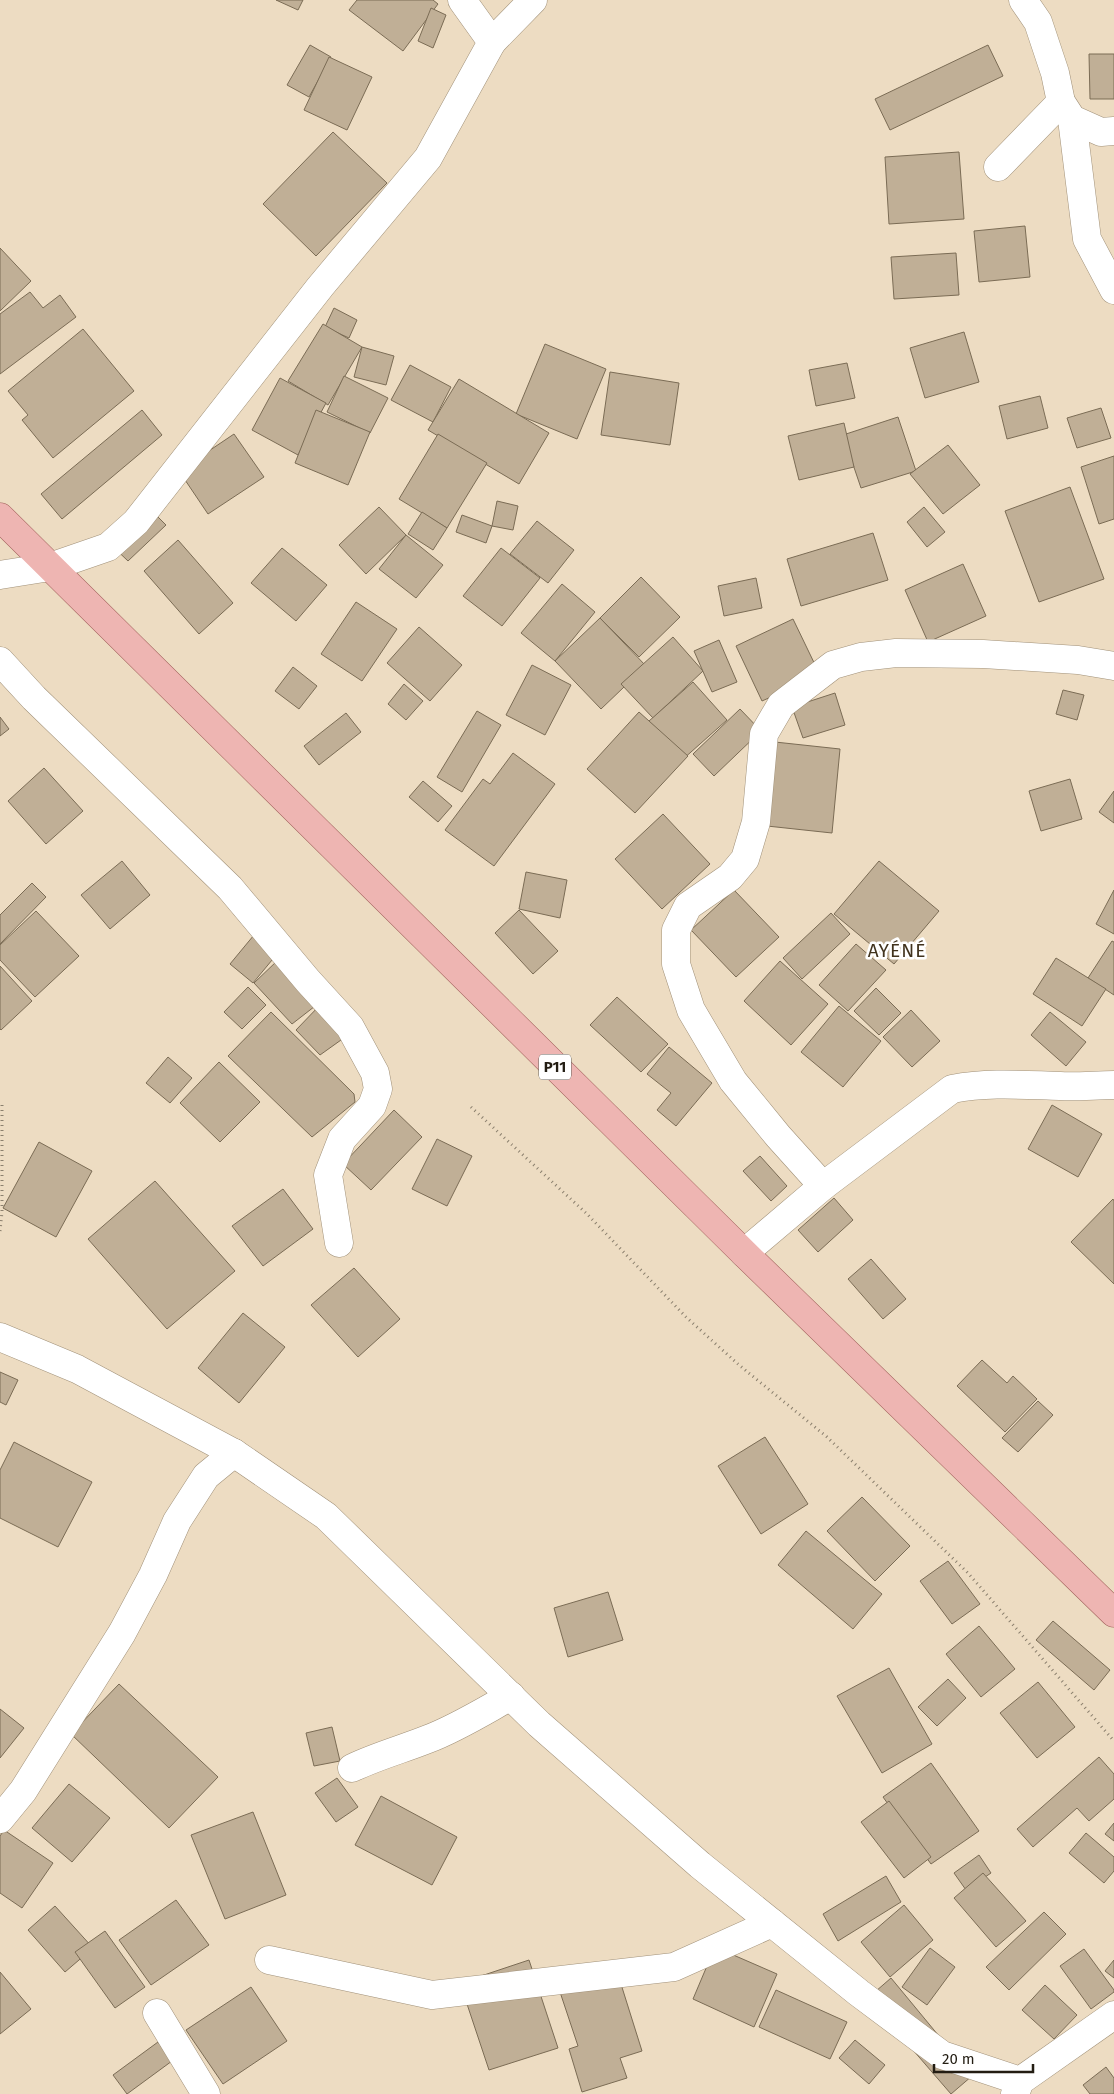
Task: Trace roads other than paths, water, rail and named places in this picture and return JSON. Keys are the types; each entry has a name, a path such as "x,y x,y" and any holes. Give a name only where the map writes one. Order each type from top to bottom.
{"main road":[{"name":"P11","path":"0,517 744,1253 1114,1613"}],"street":[{"path":"462,0 492,42"},
{"path":"0,575 50,566 108,546 136,522 320,287 428,158 492,42 533,0"},
{"path":"1023,0 1038,22 1067,110 1087,239 1114,290"},
{"path":"1067,110 1101,132 1114,131"},
{"path":"998,167 1067,110"},
{"path":"823,1186 778,1136 734,1081 691,1010 676,964 676,930 688,906 730,877 745,859 756,822 764,734 781,705 833,665 861,657 896,653 983,654 1078,660 1114,666"},
{"path":"0,661 34,698 230,888 308,981 350,1027 375,1073 378,1089 372,1106 342,1139 328,1175 339,1243"},
{"path":"744,1253 823,1186 952,1089 986,1084 1114,1085"},
{"path":"0,1337 77,1369 234,1453 326,1516 539,1724 700,1865 859,1993 942,2056 1017,2088 1114,2015"},
{"path":"0,1819 23,1791 122,1633 153,1575 177,1521 196,1491 206,1476 234,1453"},
{"path":"352,1768 382,1754 429,1739 511,1696"},
{"path":"269,1960 432,1995 674,1967 772,1923"},
{"path":"157,2013 206,2094"}],"district":[{"name":"AYÉNÉ","path":"897,950"}]}
